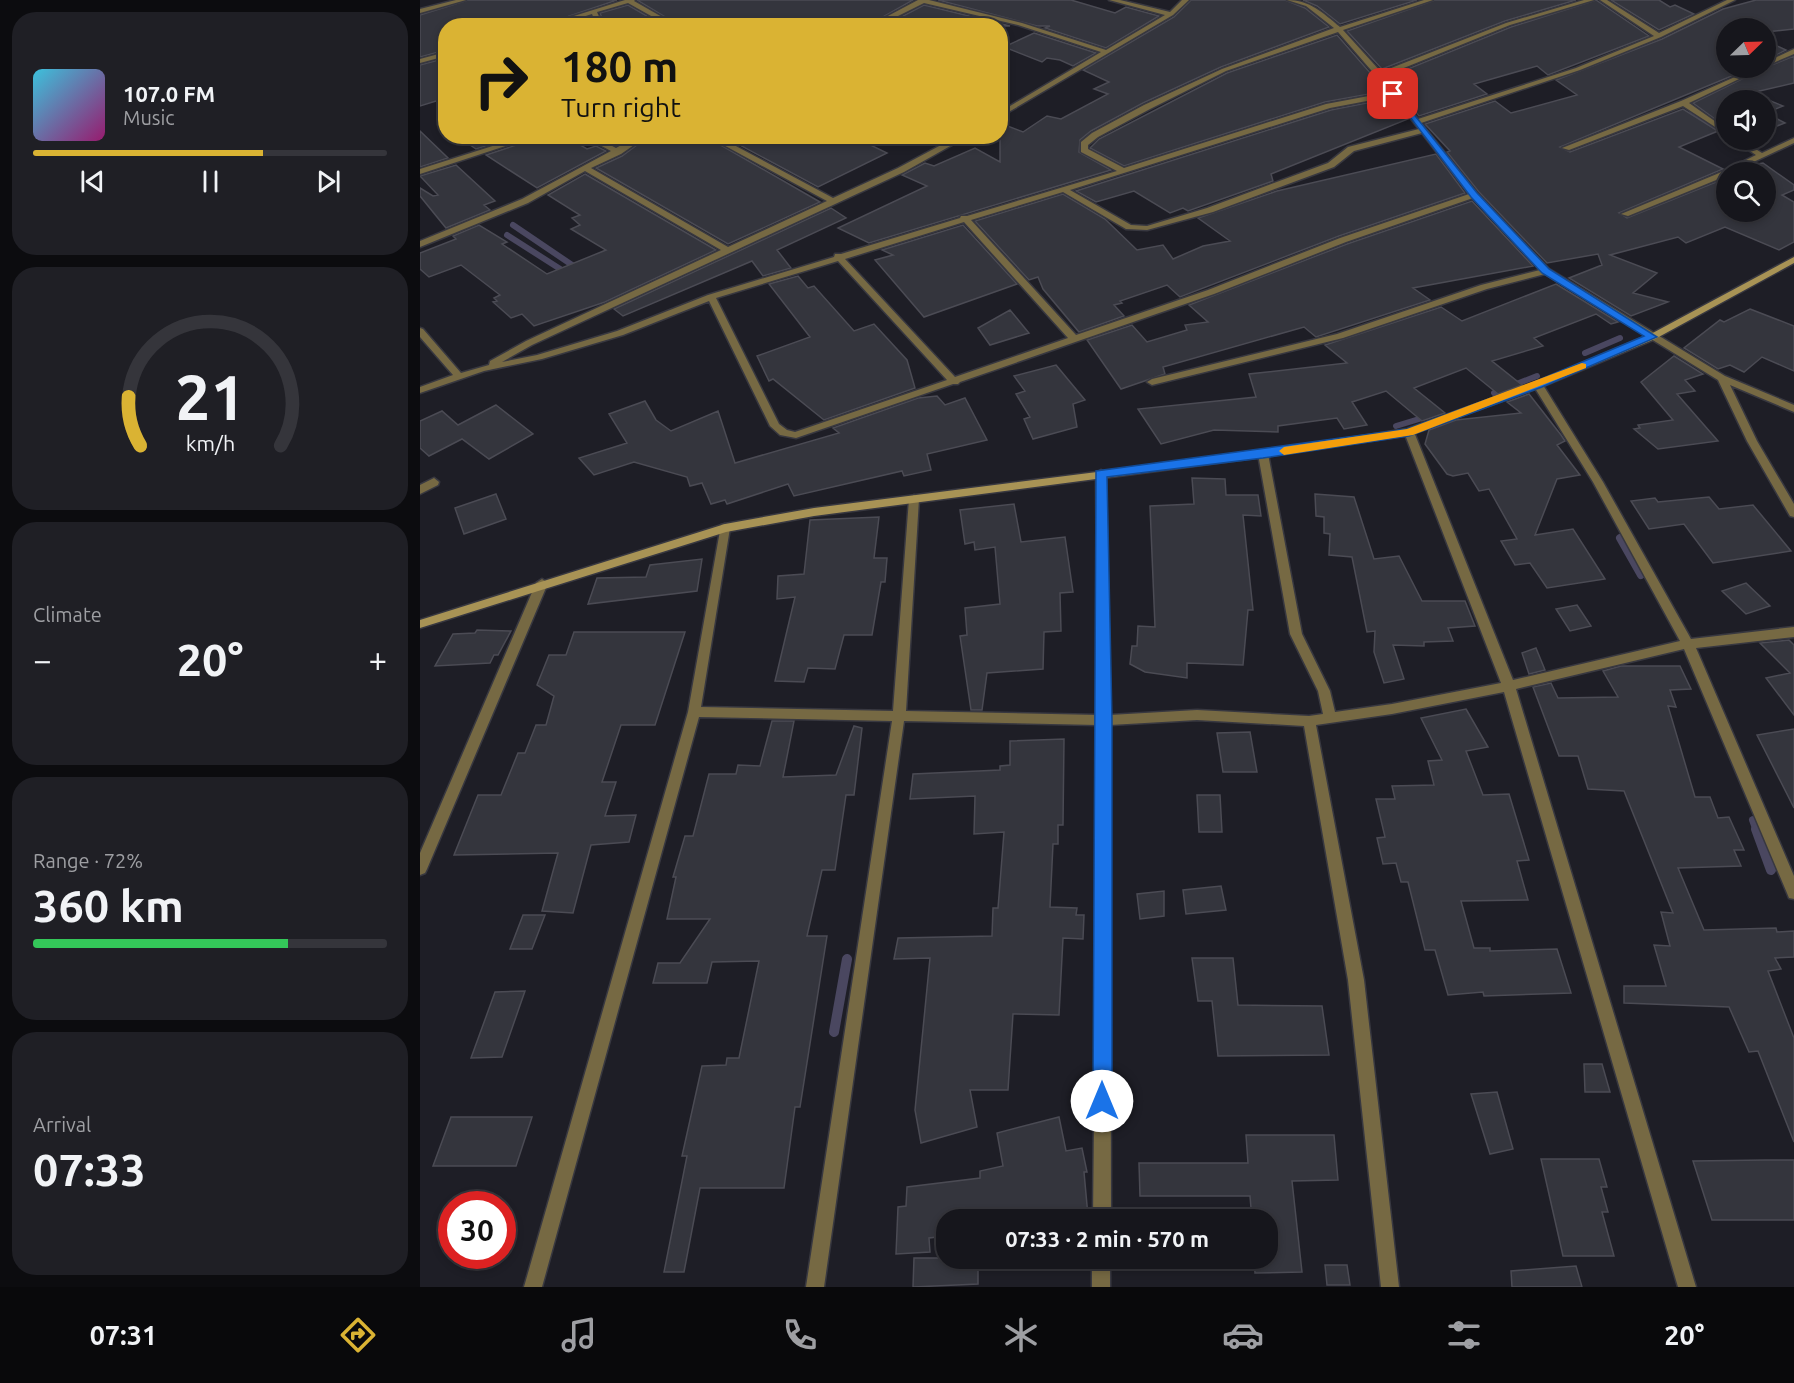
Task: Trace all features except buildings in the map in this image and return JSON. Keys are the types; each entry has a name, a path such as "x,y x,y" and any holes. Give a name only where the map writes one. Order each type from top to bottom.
{"main road":[{"path":"420,624 542,583 725,528 814,512 1263,454 1409,432 1538,385 1652,337 1794,260"}],"street":[{"path":"420,11 463,0"},
{"path":"573,18 631,0 661,18"},
{"path":"888,18 923,0 996,18"},
{"path":"1112,0 1171,14"},
{"path":"1008,111 1171,14 1186,0"},
{"path":"1290,0 1308,5 1339,29 1380,75 1474,195 1546,271 1722,378 1794,409"},
{"path":"1308,5 1315,0"},
{"path":"1123,171 1084,150 1084,144 1095,135 1147,107 1224,70 1339,29 1430,0"},
{"path":"1380,75 1508,24 1591,0"},
{"path":"1603,0 1659,36"},
{"path":"1417,122 1561,75 1659,36 1732,0"},
{"path":"594,12 597,18"},
{"path":"1008,21 1107,52"},
{"path":"1776,59 1794,51"},
{"path":"420,61 438,56"},
{"path":"1566,148 1684,103 1738,78"},
{"path":"420,390 482,369 539,357 620,333 711,297 838,256 1123,171 1329,106 1393,94"},
{"path":"1684,103 1716,125"},
{"path":"1063,189 1129,227 1147,228 1210,210 1331,165 1343,153 1351,149 1424,130"},
{"path":"1747,162 1794,140"},
{"path":"420,172 508,144"},
{"path":"602,144 618,152"},
{"path":"420,244 496,215 631,144"},
{"path":"725,144 832,201"},
{"path":"482,369 529,343 949,144"},
{"path":"1752,150 1760,155"},
{"path":"587,169 727,250"},
{"path":"1625,214 1716,177"},
{"path":"711,297 775,426 784,433 796,435 1074,339 1474,195"},
{"path":"964,218 1074,339"},
{"path":"838,256 955,381"},
{"path":"1152,382 1340,336 1484,287 1546,271"},
{"path":"420,331 460,377"},
{"path":"1722,378 1752,441 1794,513"},
{"path":"1538,385 1598,482 1688,645 1794,893"},
{"path":"1409,432 1509,687 1687,1287"},
{"path":"1263,454 1296,634 1324,691 1330,718"},
{"path":"1101,474 1104,720 1102,1209"},
{"path":"420,490 434,482"},
{"path":"815,1287 899,714 914,499"},
{"path":"533,1287 694,712 725,528"},
{"path":"420,868 542,583"},
{"path":"694,712 899,714 1104,720 1197,715 1309,721 1509,687 1688,645 1794,632"},
{"path":"1309,721 1356,980 1390,1287"},
{"path":"1101,1269 1101,1287"}],"waterway":[{"path":"1691,111 1708,123"},
{"path":"1711,125 1716,128"},
{"path":"513,225 578,269"},
{"path":"507,235 568,274"},
{"path":"1585,353 1620,338"},
{"path":"1494,393 1537,376"},
{"path":"1396,426 1429,416"},
{"path":"1620,538 1641,575"},
{"path":"1753,820 1757,831"},
{"path":"1756,829 1771,870"},
{"path":"834,1032 847,959"}],"slow traffic":[{"path":"1284,451 1409,432 1444,421 1582,366"}],"route":[{"path":"1102,1101 1104,720 1101,474 1263,454 1409,432 1538,385 1652,337 1539,265 1474,195 1393,94"}]}
